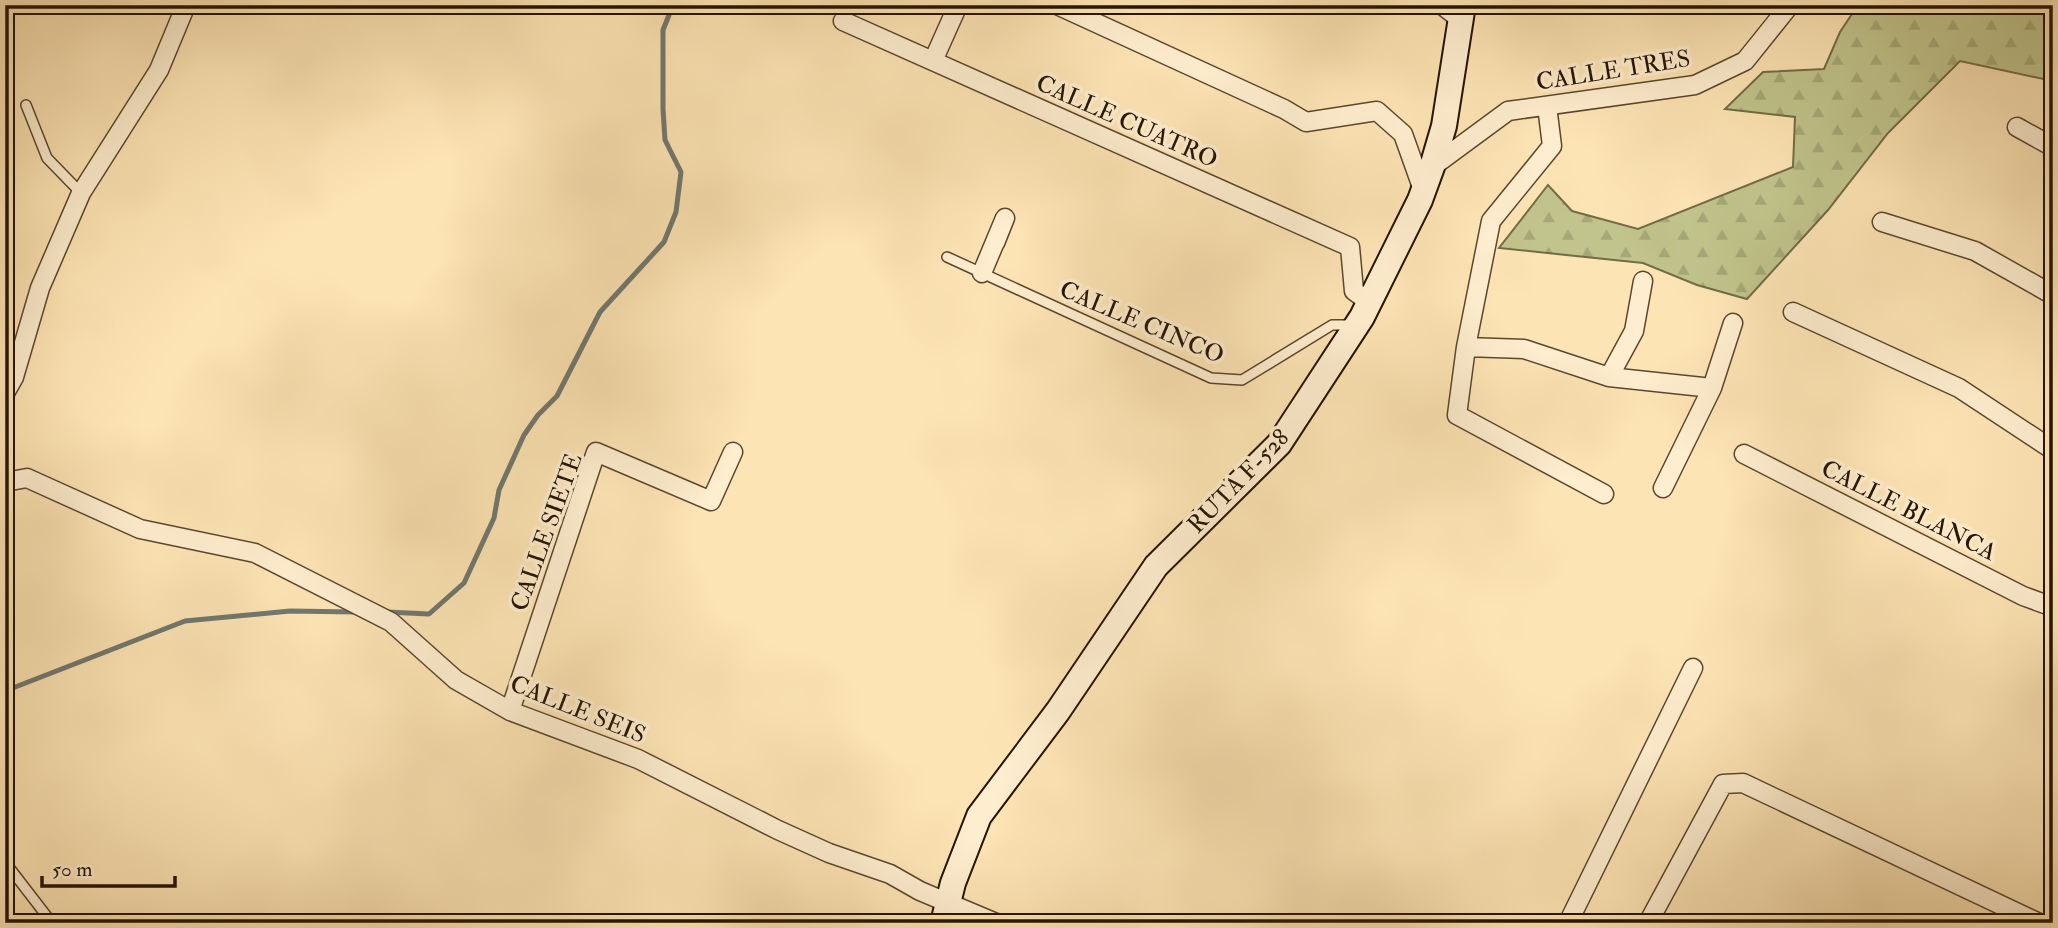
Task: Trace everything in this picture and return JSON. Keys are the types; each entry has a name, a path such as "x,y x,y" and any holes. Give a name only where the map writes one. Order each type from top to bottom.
{"main road":[{"name":"RUTA F-528","path":"946,913 979,816 1058,711 1156,566 1279,444 1357,325 1362,297 1423,190 1422,163 1444,126 1455,10"}],"street":[{"path":"5,393 19,360 40,288 81,193 159,70 186,5"},
{"path":"933,61 958,5"},
{"path":"1057,5 1284,109 1306,122 1377,111 1403,134 1422,163"},
{"name":"CALLE TRES","path":"1422,163 1508,111 1695,85 1745,61 1790,5"},
{"name":"CALLE CUATRO","path":"843,22 1350,247 1362,297"},
{"path":"1547,106 1552,146 1491,220 1466,347 1457,415 1604,494"},
{"path":"2017,127 2053,146"},
{"path":"982,273 1006,218 995,243"},
{"path":"1882,222 1975,251 2053,295"},
{"path":"1609,377 1634,331 1643,281"},
{"path":"1793,312 1959,388 2053,450"},
{"path":"1663,488 1712,388 1733,323"},
{"path":"1466,347 1524,349 1609,377 1712,388"},
{"name":"CALLE SIETE","path":"510,711 596,452 711,500 733,452"},
{"name":"CALLE BLANCA","path":"1744,454 2023,596 2053,607"},
{"name":"CALLE SEIS","path":"5,482 27,478 141,529 256,554 391,622 456,680 510,711 638,759 778,830 829,853 890,874 946,913 996,923"},
{"path":"1567,923 1693,668"},
{"path":"1648,923 1723,784 1743,783 2039,923"}],"lane":[{"path":"26,104 47,158 81,193"},
{"name":"CALLE CINCO","path":"947,257 1211,378 1242,380 1332,325 1357,325"},
{"path":"5,343 19,360"},
{"path":"5,862 52,923"}],"green space":[{"path":"1858,5 2053,5 2053,81 1960,61 1888,133 1828,210 1747,299 1697,285 1643,263 1499,248 1548,185 1572,211 1638,229 1793,167 1795,117 1725,109 1763,72 1824,69 1840,32"}],"waterway":[{"path":"387,612 429,614 464,583 494,518 499,490 524,435 538,415 557,396 600,312 664,242 676,212 681,172 665,140 663,109 663,30 673,5"},
{"path":"5,691 185,621 290,611 356,612"}]}
